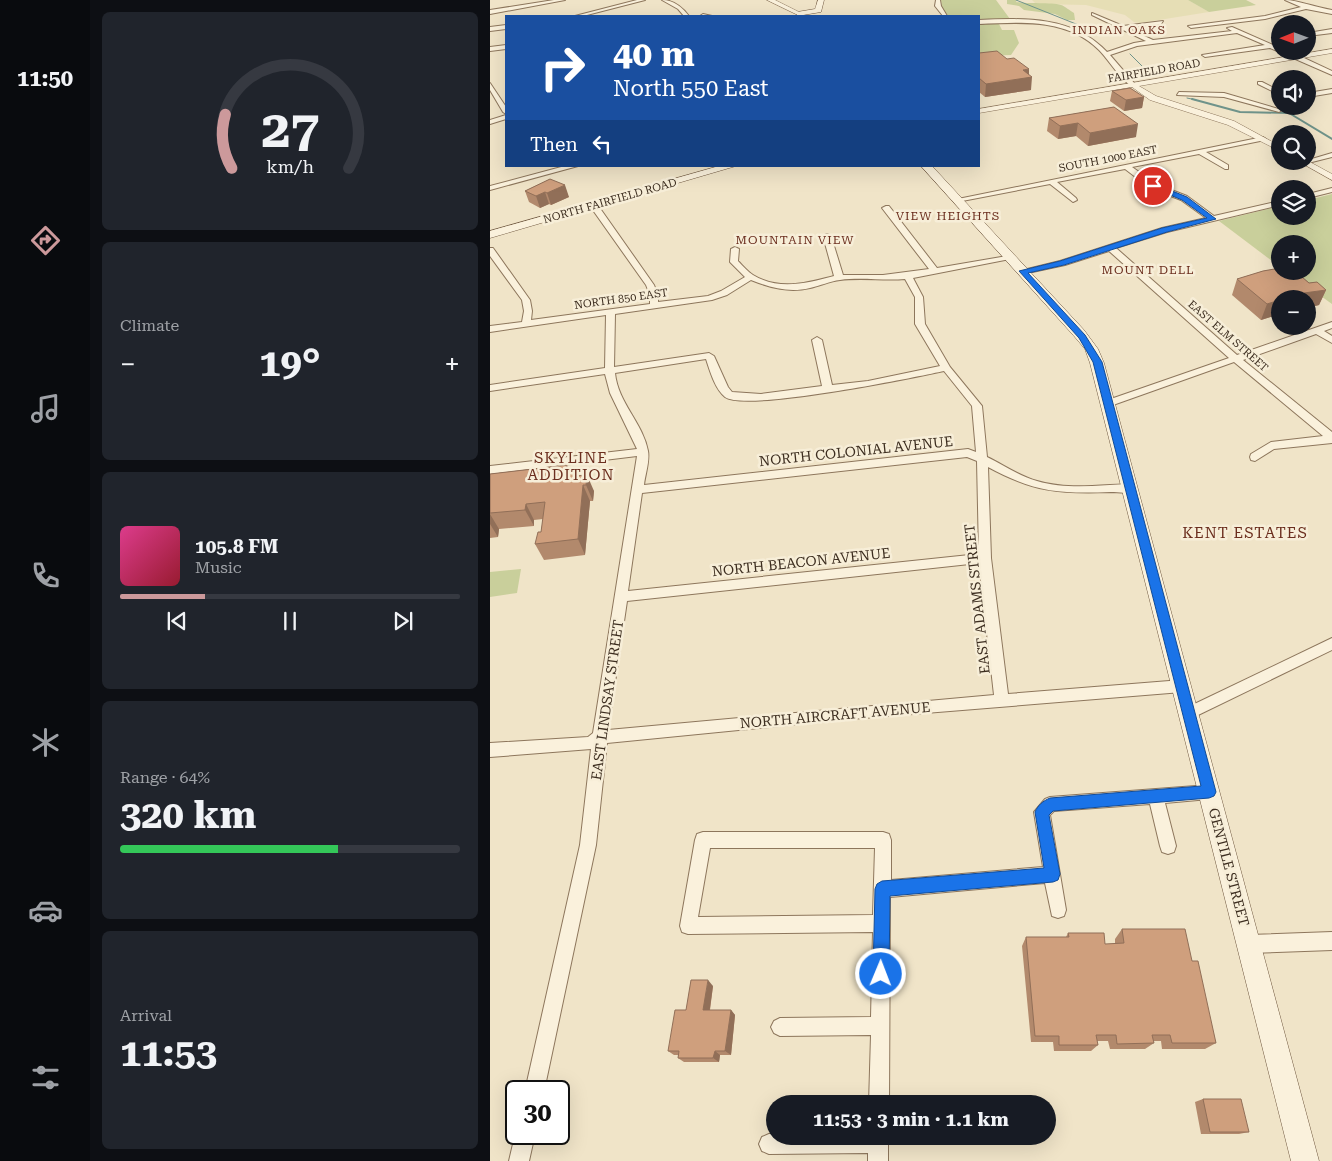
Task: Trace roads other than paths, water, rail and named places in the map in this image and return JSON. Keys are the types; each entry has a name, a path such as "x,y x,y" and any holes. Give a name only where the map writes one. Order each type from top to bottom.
{"main road":[{"path":"802,15 818,10 822,0"},
{"path":"822,0 824,15"},
{"name":"NORTH FAIRFIELD ROAD","path":"490,236 727,167"},
{"name":"GENTILE STREET","path":"927,167 1079,332 1098,362 1305,1161"}],"street":[{"path":"493,12 563,0"},
{"path":"597,15 643,0"},
{"path":"664,0 680,8 685,15"},
{"path":"770,0 802,15"},
{"path":"938,0 938,6 945,15"},
{"path":"1287,0 1306,7 1332,12"},
{"path":"1191,26 1221,24 1291,13 1306,7"},
{"path":"490,29 505,23 493,12"},
{"path":"1094,14 1152,42"},
{"path":"980,22 1028,20 1046,22 1084,35 1106,54 1133,85 1153,98 1222,119 1271,144"},
{"path":"1121,27 1161,22"},
{"path":"1221,24 1270,46"},
{"path":"1316,33 1332,31"},
{"path":"1106,54 1120,51 1128,45 1236,32"},
{"path":"1205,55 1270,46"},
{"path":"490,49 505,47"},
{"name":"FAIRFIELD ROAD","path":"1316,54 1332,51"},
{"name":"FAIRFIELD ROAD","path":"980,111 1279,60"},
{"path":"1304,60 1332,73"},
{"path":"1250,85 1271,80"},
{"path":"1260,83 1271,88"},
{"path":"490,85 505,110"},
{"path":"1316,94 1332,91"},
{"path":"1164,102 1179,94 1206,94 1246,100 1271,108"},
{"path":"490,122 505,118"},
{"name":"SOUTH 1000 EAST","path":"957,200 1263,139"},
{"path":"1201,152 1225,167"},
{"path":"1316,159 1332,155"},
{"path":"490,188 571,167"},
{"path":"1127,167 1153,186 1184,198 1213,219"},
{"path":"1316,168 1332,177"},
{"path":"1052,182 1073,200"},
{"path":"1316,194 1332,190"},
{"path":"1023,271 1062,263 1165,230 1271,205"},
{"path":"594,206 650,285 654,294 654,306"},
{"path":"886,208 934,270"},
{"path":"827,236 839,277"},
{"path":"735,248 734,262 750,277 774,286 788,288 808,286 839,277 883,278 908,276 1010,257"},
{"name":"EAST ELM STREET","path":"1111,248 1234,357 1332,438"},
{"path":"490,250 526,300 528,311 526,324"},
{"name":"EAST ADAMS STREET","path":"908,276 919,297 920,324 946,368 977,406 982,458 985,558 1002,700"},
{"name":"NORTH 850 EAST","path":"490,329 709,298 724,293 750,277"},
{"name":"EAST LINDSAY STREET","path":"536,1080 588,845 600,737 643,452 640,439 612,387 610,371 611,312"},
{"path":"1109,403 1234,357 1332,325"},
{"path":"1317,330 1332,340"},
{"path":"817,340 828,389"},
{"path":"490,388 709,356 722,388 730,395 740,397 761,398 868,384 946,368"},
{"path":"1255,457 1271,446 1332,438"},
{"path":"490,470 643,452"},
{"name":"NORTH COLONIAL AVENUE","path":"637,490 968,453 982,458 1017,478 1036,485 1064,488 1130,488"},
{"name":"NORTH BEACON AVENUE","path":"621,597 985,558"},
{"path":"1189,713 1332,644"},
{"name":"NORTH AIRCRAFT AVENUE","path":"490,750 590,743 600,737 1002,700 1182,686"},
{"path":"1058,910 1042,812 1050,804 1209,792"},
{"path":"1156,796 1168,846"},
{"path":"879,1095 882,923 883,840 703,840 688,926 882,923"},
{"path":"882,889 1053,874"},
{"path":"1249,944 1332,940"},
{"path":"780,1027 880,1026"},
{"path":"519,1161 523,1145"},
{"path":"805,1145 878,1147"}],"waterway":[{"path":"1016,0 1091,30"},
{"path":"1130,54 1152,76"},
{"path":"1187,98 1194,100"},
{"path":"1194,100 1240,112 1289,113 1332,139"}],"district":[{"name":"INDIAN OAKS","path":"1119,30"},
{"name":"VIEW HEIGHTS","path":"948,216"},
{"name":"MOUNTAIN VIEW","path":"795,240"},
{"name":"MOUNT DELL","path":"1148,270"},
{"name":"SKYLINE ADDITION","path":"571,466"},
{"name":"KENT ESTATES","path":"1245,533"}]}
